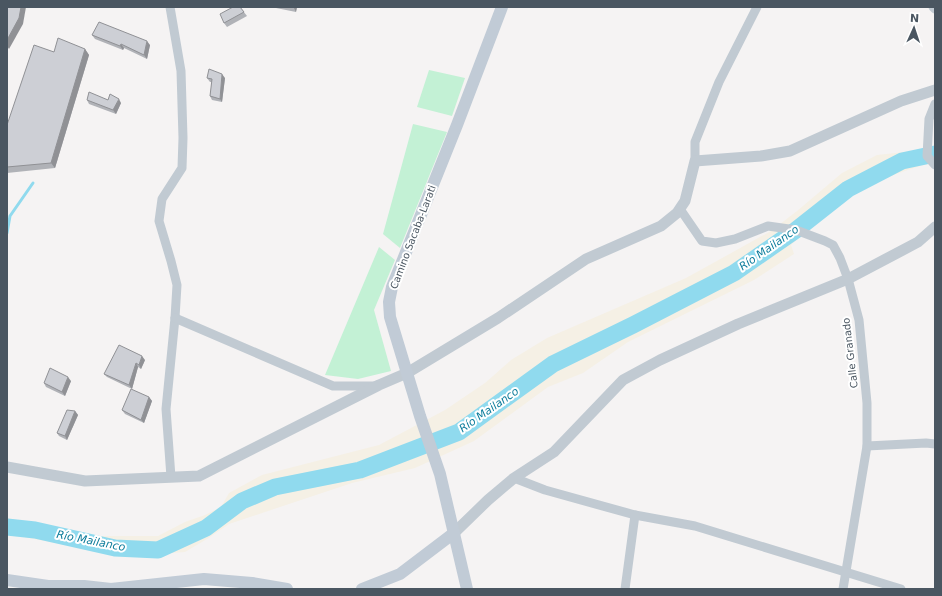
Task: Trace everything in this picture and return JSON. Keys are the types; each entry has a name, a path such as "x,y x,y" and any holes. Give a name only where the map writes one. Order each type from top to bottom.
{"main road":[{"name":"Camino Sacaba-Larati","path":"467,589 440,474 420,416 390,316 389,302 392,287 457,125 502,7"},
{"path":"362,589 400,574 454,533"},
{"path":"7,580 48,586 84,586 110,589 143,587 204,579 252,583 287,589"}],"street":[{"path":"170,7 181,71 183,138 182,168 162,199 159,221 177,285 166,409 171,477"},
{"path":"7,467 85,481 199,476 379,385 407,373 498,318 586,259 661,226 677,213 685,201 695,160 695,142 719,82 757,7"},
{"path":"695,160 761,156 790,151 901,101 935,90"},
{"path":"935,104 929,119 927,156 935,165"},
{"name":"Calle Granado","path":"680,209 702,241 716,244 735,239 768,226 796,230 810,234 832,245 840,258 848,279 858,320 867,403 867,446 843,589"},
{"path":"454,533 488,500 514,478 554,452 624,380 660,360 738,324 848,279 918,242 935,227"},
{"path":"175,318 333,386 379,385"},
{"path":"867,446 926,443 935,444"},
{"path":"514,478 545,490 635,516 695,526 901,589"},
{"path":"625,589 635,516"}],"green space":[{"path":"429,70 465,78 452,116 417,107"},
{"path":"413,124 447,132 400,248 383,234"},
{"path":"379,247 395,260 374,310 391,371 358,379 325,375"}],"sand":[{"path":"932,149 934,162 882,179 836,205 791,245 794,254 754,280 628,342 583,373 548,387 474,441 415,468 352,483 229,524 185,552 145,555 104,552 7,534 7,518 93,536 158,536 185,522 205,515 221,507 229,493 262,475 379,445 445,410 485,383 511,360 547,338 686,278 771,231 842,173 877,155"}],"building":[{"path":"7,7 21,7 19,18 7,40"},
{"path":"233,7 240,7 244,12 224,23 220,14"},
{"path":"99,22 147,41 144,55 121,44 120,46 92,35"},
{"path":"58,38 85,49 51,163 7,167 7,125 34,45 54,52"},
{"path":"209,69 222,74 220,99 210,96 212,79 207,78"},
{"path":"89,92 108,100 110,94 119,99 113,110 87,100"},
{"path":"119,345 142,356 139,365 136,363 129,385 104,374"},
{"path":"50,368 68,377 62,392 44,383"},
{"path":"131,389 149,397 141,420 122,410"},
{"path":"67,410 75,411 65,436 57,433"}],"waterway":[{"name":"Río Mailanco","path":"7,527 35,530 115,548 158,550 206,528 242,501 275,487 360,470 459,432 553,364 734,273 796,230 848,189 902,161 935,154"},
{"path":"7,233 10,216 33,183"}]}
